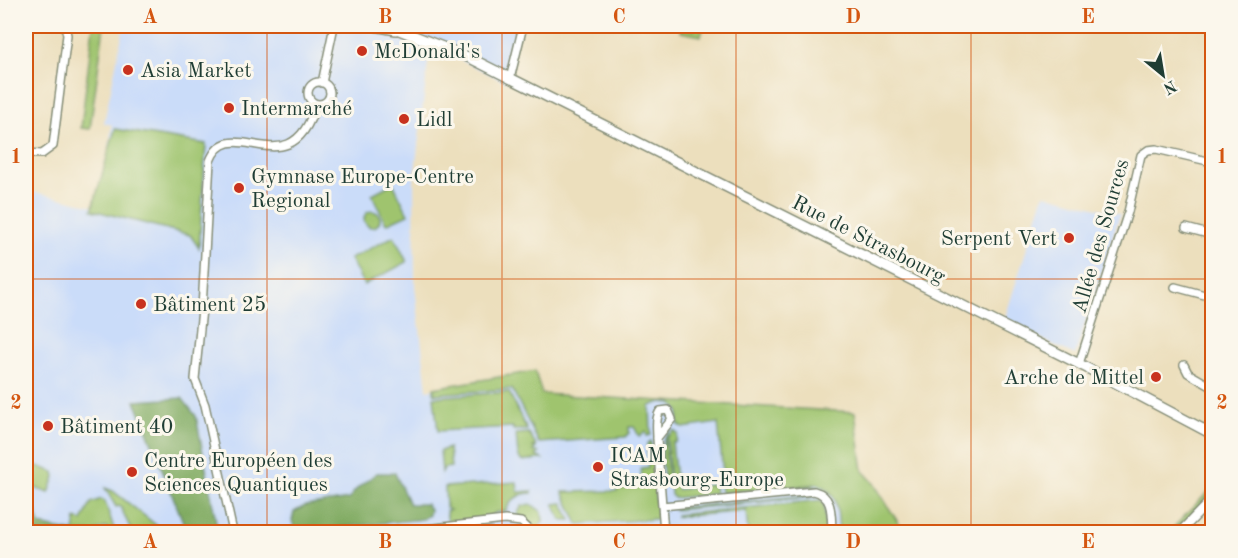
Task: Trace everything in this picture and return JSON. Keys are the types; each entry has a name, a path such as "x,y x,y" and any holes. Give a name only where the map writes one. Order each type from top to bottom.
{"main road":[{"name":"Rue de Strasbourg","path":"375,26 394,28 468,57 1079,364 1212,434"}],"street":[{"path":"26,153 42,154 53,146 67,35 65,26"},
{"path":"322,83 334,26"},
{"path":"510,79 523,26"},
{"path":"322,83 328,87 329,98 322,104 316,104 311,100 308,92 312,85 322,83"},
{"path":"233,532 205,405 197,390 195,372 212,155 217,148 231,142 269,147 290,143 308,128 316,104"},
{"name":"Allée des Sources","path":"1079,364 1128,212 1141,155 1148,150 1156,149 1212,162"},
{"path":"1186,228 1212,235"},
{"path":"1175,287 1212,297"},
{"path":"1184,365 1188,373 1212,387"},
{"path":"657,438 664,532"},
{"path":"662,506 814,491 822,494 829,501 832,532"},
{"path":"1198,516 1212,499"},
{"path":"1180,532 1212,504"},
{"path":"398,532 505,520 521,522 532,532"}],"shaded area":[{"path":"124,26 517,26 506,82 430,45 414,179 415,287 427,390 535,371 542,394 855,412 863,471 873,482 904,532 26,532 26,190 101,208 112,125 104,123"},
{"path":"1044,194 1120,214 1075,355 1004,321"}],"green space":[{"path":"93,26 104,26 90,129 81,128"},
{"path":"696,26 704,26 701,36 680,32 681,27 694,30"},
{"path":"115,129 206,144 199,248 190,235 92,210"},
{"path":"393,183 408,214 386,224 372,194"},
{"path":"372,211 380,219 372,227 364,219"},
{"path":"394,236 407,262 364,285 350,259"},
{"path":"535,371 542,394 855,412 863,471 873,482 904,532 839,532 834,498 830,492 818,484 721,493 720,485 724,484 718,423 683,428 678,424 679,411 672,403 661,402 650,406 651,435 647,436 646,432 639,436 634,427 629,427 629,433 625,437 539,443 512,389 434,394 434,388"},
{"path":"509,392 527,430 513,430 513,427 438,431 434,397"},
{"path":"182,398 196,416 218,532 187,532 135,401"},
{"path":"674,430 678,434 676,442 672,442 677,490 714,484 715,494 674,498 671,495 667,438"},
{"path":"529,433 536,446 532,447 536,448 533,451 539,453 536,456 542,459 521,461 518,455 516,434"},
{"path":"665,438 668,482 664,482 662,446"},
{"path":"651,441 657,519 578,524 563,492 617,491 617,489 642,487 641,468 648,467 647,444"},
{"path":"449,448 451,467 444,468 442,472 440,451"},
{"path":"26,462 54,472 55,477 49,493 26,485"},
{"path":"376,473 395,473 409,504 426,504 430,509 429,515 423,519 296,532 292,521 294,512 305,506 349,499"},
{"path":"517,482 518,492 532,491 532,493 516,498 506,511 494,513 494,517 448,523 446,511 450,510 446,508 445,487"},
{"path":"26,484 40,525 74,532 26,532"},
{"path":"811,486 823,489 831,495 811,488 721,495"},
{"path":"105,488 113,491 165,532 132,532 120,506 116,507"},
{"path":"1212,488 1207,499 1196,511 1174,532 1169,532"},
{"path":"818,496 675,510 675,508"},
{"path":"101,499 105,501 115,532 110,532 107,527 94,532 74,532 76,519 82,521 91,503"},
{"path":"821,500 824,504 826,532 748,532 746,511 676,517 676,515"},
{"path":"563,503 571,520 561,520 554,504"},
{"path":"531,504 542,512 543,521 537,529 517,514 522,506"}],"place":[{"name":"McDonald's","path":"362,51"},
{"name":"Asia Market","path":"128,70"},
{"name":"Intermarché","path":"229,108"},
{"name":"Lidl","path":"404,119"},
{"name":"Gymnase Europe-Centre Regional","path":"239,188"},
{"name":"Serpent Vert","path":"1069,238"},
{"name":"Bâtiment 25","path":"141,304"},
{"name":"Arche de Mittel","path":"1156,377"},
{"name":"Bâtiment 40","path":"48,426"},
{"name":"ICAM Strasbourg-Europe","path":"598,467"},
{"name":"Centre Européen des Sciences Quantiques","path":"132,472"}]}
